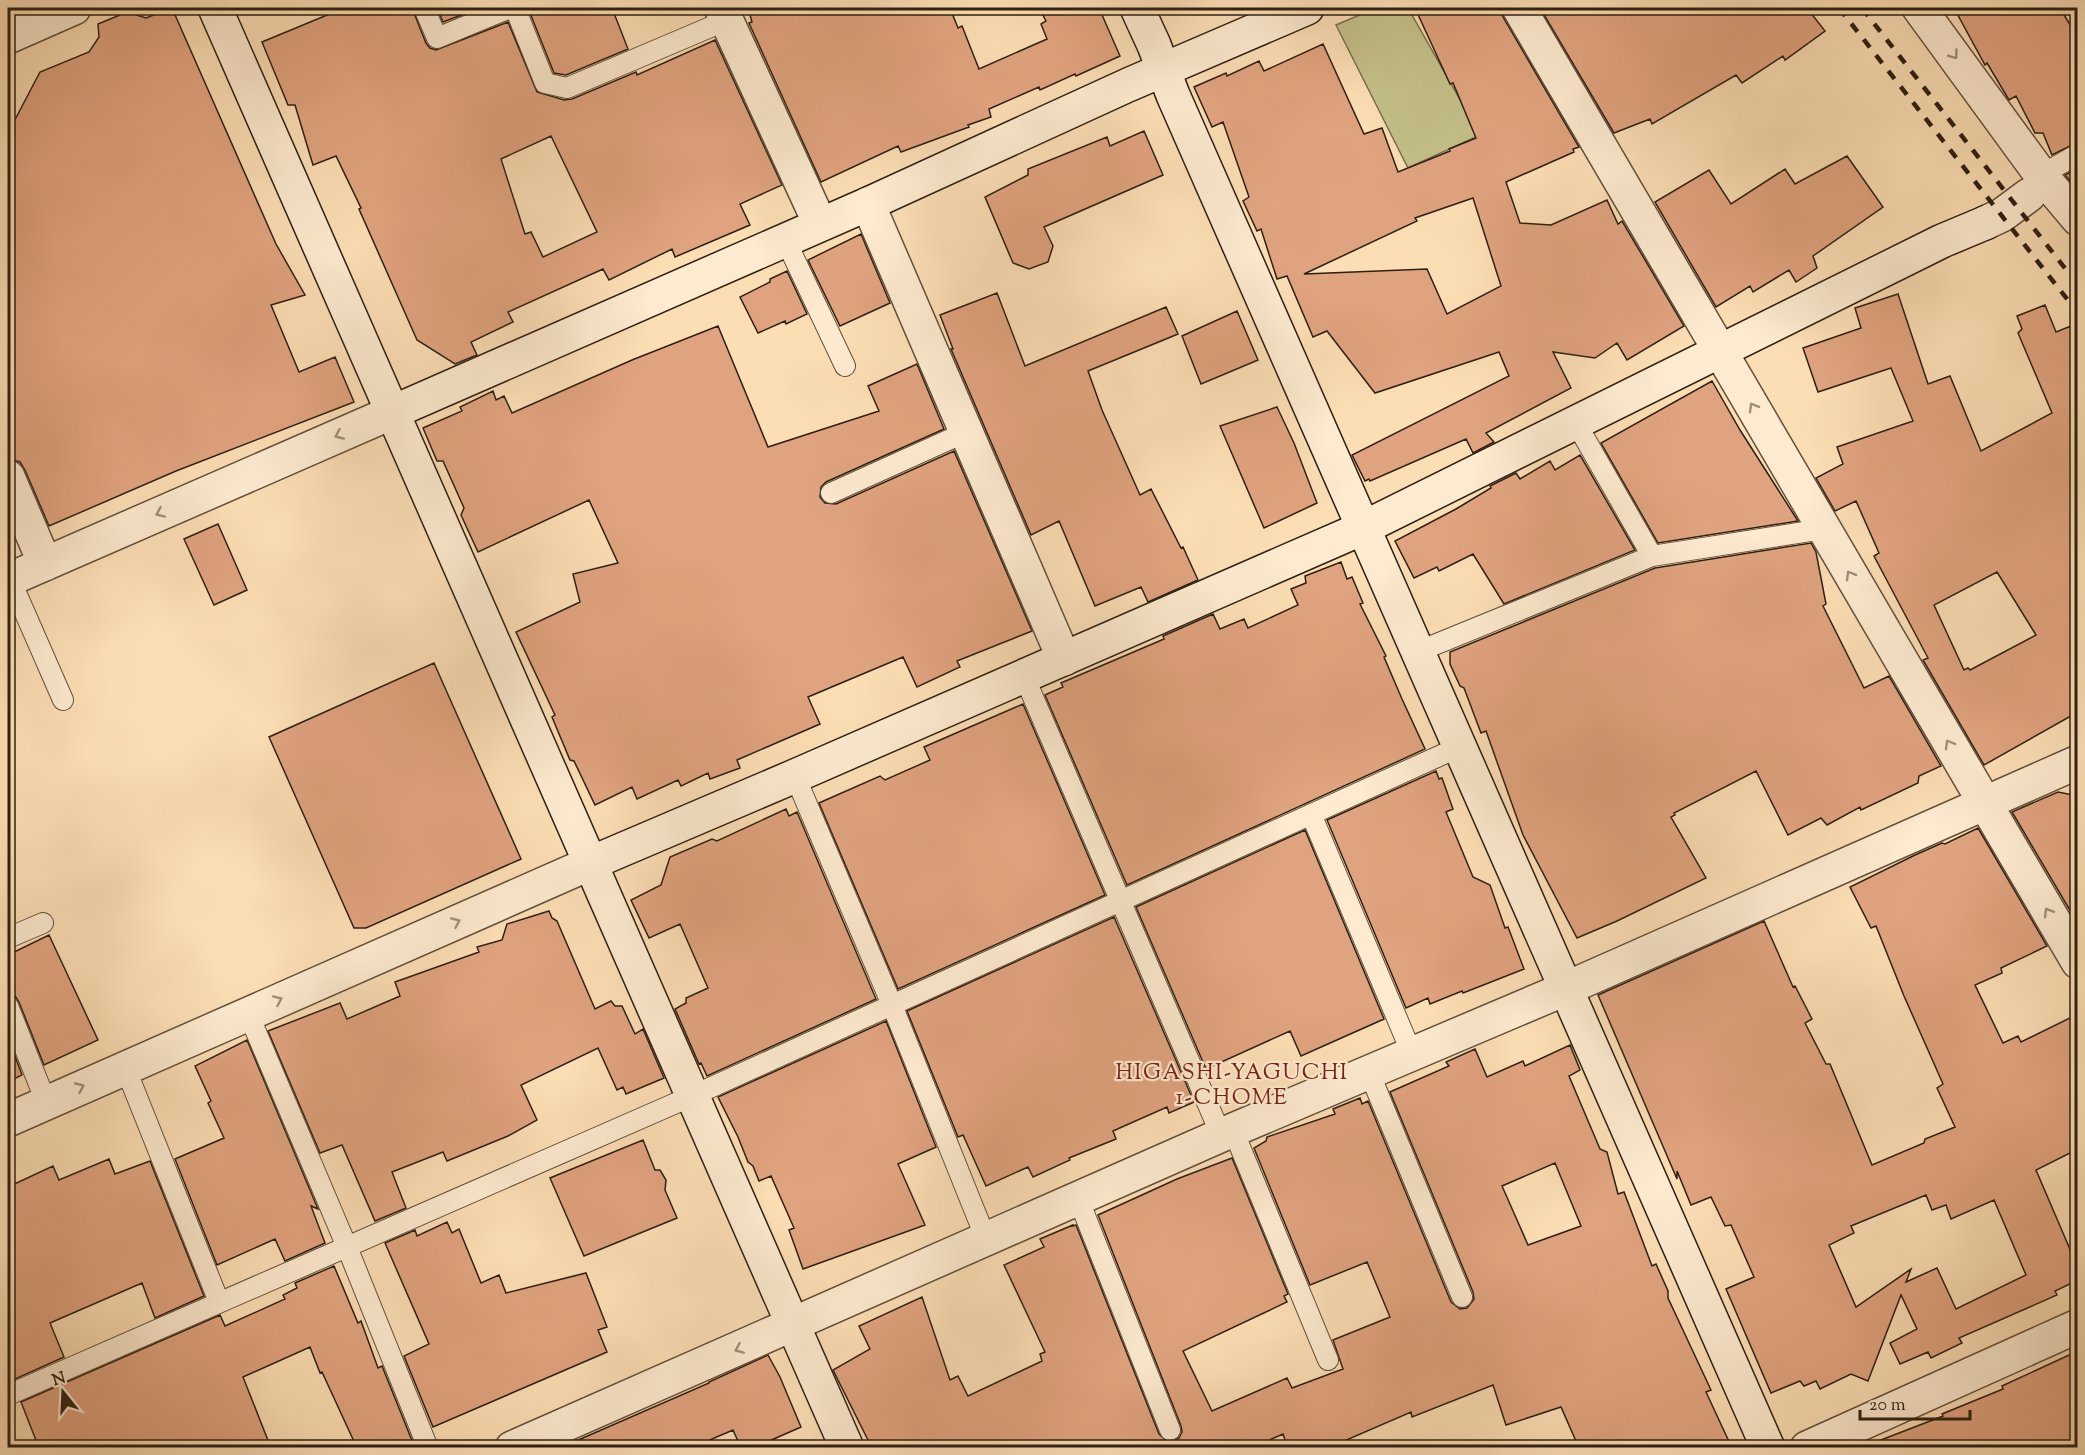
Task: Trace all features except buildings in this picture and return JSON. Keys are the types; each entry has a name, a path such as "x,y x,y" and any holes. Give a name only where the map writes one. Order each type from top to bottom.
{"street":[{"path":"8,37 74,8"},
{"path":"215,8 847,1448"},
{"path":"1137,8 1417,652 1768,1448"},
{"path":"9,579 868,204 1163,70 1307,8"},
{"path":"1519,8 1983,804 2078,962"},
{"path":"1919,8 2035,185 2078,219"},
{"path":"724,14 820,224"},
{"path":"8,1119 1363,528 1942,241 2002,215 2035,185"},
{"path":"868,204 1064,658"},
{"path":"8,477 45,564"},
{"path":"512,1448 1227,1133 1565,989 2078,762"},
{"path":"1808,1448 2078,1326"}],"lane":[{"path":"424,8 437,38 510,8"},
{"path":"515,8 545,83 567,88 724,14"},
{"path":"2035,185 2078,154"},
{"path":"785,239 844,366"},
{"path":"1576,423 1652,556"},
{"path":"831,493 966,432"},
{"path":"1417,652 1652,556 1823,529"},
{"path":"9,579 63,700"},
{"path":"1024,676 1119,901 1227,1133 1328,1360"},
{"path":"8,1395 692,1096 1459,747"},
{"path":"795,777 892,1005 986,1239"},
{"path":"1311,814 1412,1054"},
{"path":"8,938 43,923"},
{"path":"8,1006 46,1102"},
{"path":"248,1013 347,1247 428,1448"},
{"path":"125,1067 219,1302"},
{"path":"1369,1072 1462,1297"},
{"path":"1078,1198 1170,1430"}],"shaded area":[{"path":"1376,8 1408,8 1480,135 1408,168 1336,25"}],"railway":[{"path":"1839,8 2078,313"},
{"path":"1862,8 2078,285"}],"district":[{"name":"HIGASHI-YAGUCHI 1-CHOME","path":"1232,1084"}]}
